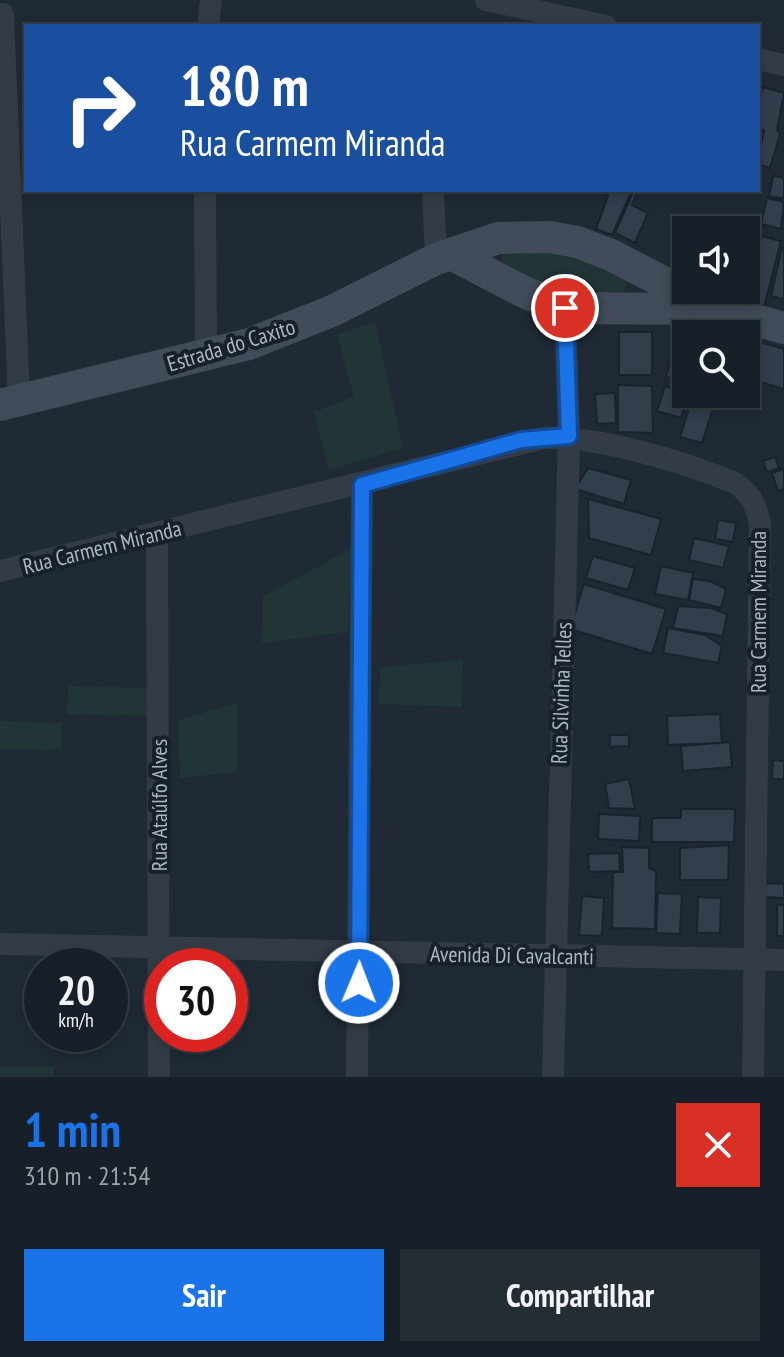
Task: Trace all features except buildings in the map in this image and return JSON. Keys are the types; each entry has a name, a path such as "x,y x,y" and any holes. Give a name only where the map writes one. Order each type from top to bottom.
{"main road":[{"name":"Estrada do Caxito","path":"9,403 206,357 332,311 444,257 498,238 550,237 577,242 636,267 715,309 784,328"},
{"path":"493,277 492,256 498,238"},
{"name":"Estrada do Caxito","path":"444,257 565,308 715,309"},
{"path":"628,309 637,288 636,267"}],"street":[{"path":"208,24 211,0"},
{"path":"486,0 597,24"},
{"path":"3,14 9,403"},
{"path":"760,59 784,65"},
{"path":"205,192 206,357"},
{"path":"433,192 444,257"},
{"name":"Rua Silvinha Telles","path":"553,1077 569,436 565,308"},
{"name":"Rua Carmem Miranda","path":"0,571 362,485 521,440 569,436 715,475 737,484 749,493 757,508 753,1077"},
{"path":"357,1077 362,485"},
{"name":"Rua Ataúlfo Alves","path":"157,533 159,1077"},
{"name":"Avenida Di Cavalcanti","path":"0,944 784,960"}],"green space":[{"path":"506,251 575,253 629,281 623,293 566,296 499,264"},
{"path":"375,322 403,448 329,470 314,412 354,397 337,334"},
{"path":"351,549 348,632 262,643 263,596"},
{"path":"463,660 462,707 379,704 380,667"},
{"path":"68,686 150,688 149,716 67,714"},
{"path":"237,703 237,772 180,778 178,720"},
{"path":"0,721 62,723 61,750 0,749"},
{"path":"0,1066 54,1067 54,1077 0,1077"}],"route":[{"path":"359,983 362,485 521,440 569,436 565,308"}]}
